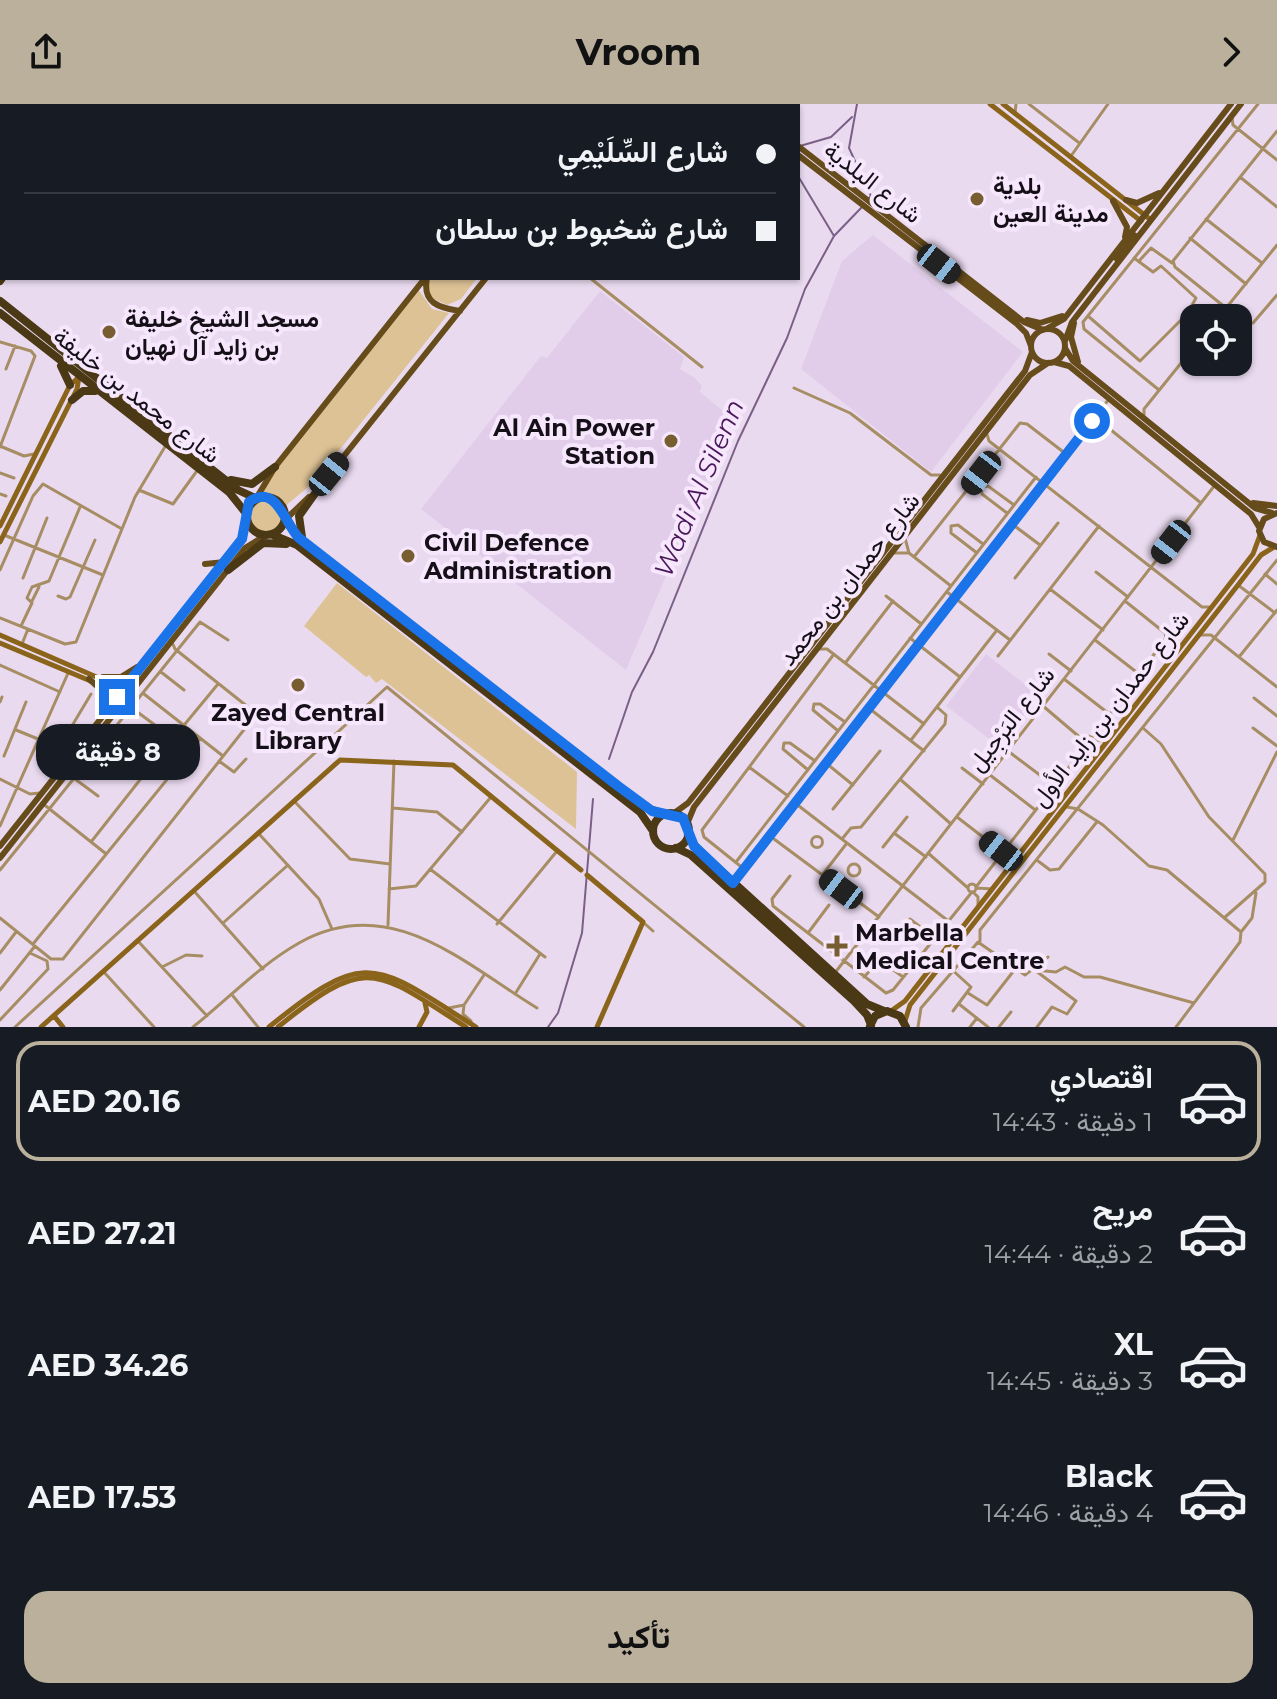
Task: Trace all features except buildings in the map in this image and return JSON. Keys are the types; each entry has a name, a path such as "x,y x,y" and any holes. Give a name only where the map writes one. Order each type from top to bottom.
{"highway":[{"path":"0,292 11,310"},
{"path":"0,304 31,326"},
{"name":"شارع محمد بن خليفة","path":"0,304 223,478 256,498 276,503 286,520"},
{"name":"شارع محمد بن خليفة","path":"0,313 166,448 175,450 235,497 246,516 270,535"},
{"path":"36,342 70,364 77,362 79,377 86,376 122,403 130,404"},
{"path":"56,358 70,385"},
{"path":"72,400 83,391 98,391"},
{"path":"223,478 249,485 275,467"},
{"path":"308,544 299,532 298,520 321,485"},
{"path":"246,516 256,498"},
{"path":"270,535 282,529 286,520 308,544 618,786 649,809 669,814 687,824 688,835 697,849 733,883 870,1007 888,1011 905,1024"},
{"path":"270,535 289,540 312,556 640,812 659,845 691,855 854,1001 867,1015 870,1026"},
{"path":"226,566 253,548 270,542 312,556"},
{"path":"653,831 657,821 669,814"},
{"path":"676,848 688,835"},
{"path":"870,1026 875,1016 888,1011"}],"main road":[{"path":"990,104 1113,201 1147,220"},
{"path":"1231,104 1165,188 1147,220 1119,247 1060,322 1033,338 1032,349 1051,362 1069,366 1110,399 1251,514 1260,531 1276,547"},
{"path":"1051,362 1065,344 1076,318 1147,220 1241,104"},
{"path":"1005,105 1065,152 1072,153 1147,220"},
{"name":"شارع البلدية","path":"800,148 813,163"},
{"name":"شارع البلدية","path":"800,156 1013,313 1044,329"},
{"path":"1064,161 1081,173 1087,169"},
{"path":"1147,220 1181,169"},
{"path":"1126,200 1138,202 1165,188"},
{"path":"1113,201 1127,227 1119,247"},
{"name":"شارع البلدية","path":"882,215 1021,327 1032,349"},
{"path":"1115,266 1125,260 1135,260"},
{"path":"256,498 275,467 424,280"},
{"path":"426,280 426,291 432,303 460,311"},
{"path":"286,520 321,485 484,280"},
{"path":"1013,313 1040,323 1056,320 1071,309"},
{"path":"1076,318 1071,333 1073,350 1082,368"},
{"path":"1044,329 1060,333 1082,368 1244,500 1258,510 1274,513 1260,531"},
{"name":"شارع حمدان بن محمد","path":"669,814 688,803 1025,371 1032,349"},
{"name":"شارع حمدان بن محمد","path":"687,824 694,807 987,430 1033,372 1051,362"},
{"path":"0,526 70,385 79,377"},
{"path":"0,542 72,400 79,377"},
{"path":"1244,500 1262,506 1277,506"},
{"path":"103,677 126,675 172,641 242,539 246,516"},
{"name":"شارع حمدان بن زايد الأول","path":"905,1024 910,1005 1199,635 1213,606 1253,554 1260,531"},
{"path":"0,858 132,692 209,582 249,544 270,535"},
{"name":"شارع حمدان بن زايد الأول","path":"888,1011 905,1001 1107,741 1261,555 1276,547"},
{"path":"205,564 226,566"},
{"path":"0,634 103,677 122,690"},
{"path":"0,643 89,679 132,692"},
{"path":"0,846 149,657"},
{"path":"89,679 104,689 106,697 92,728"},
{"path":"61,740 71,744 82,741"},
{"path":"61,740 69,747 71,756"},
{"path":"41,1027 335,762 394,761 453,765 581,870"},
{"path":"587,875 643,922 597,1027"},
{"path":"269,1027 318,987 356,973 397,978 476,1027"},
{"path":"278,1027 320,992 345,980 388,980 466,1027"},
{"path":"413,993 426,1004 426,1015 419,1027"},
{"path":"426,1015 438,1011 452,1018"},
{"path":"54,1016 63,1027"}],"street":[{"path":"1005,105 1016,104 1015,113"},
{"path":"1029,104 1078,142"},
{"path":"1072,153 1108,104"},
{"path":"1159,390 1084,329 1088,315 1135,260 1236,127 1258,104"},
{"path":"1232,116 1236,127 1277,160"},
{"path":"1225,126 1236,127"},
{"path":"1173,263 1277,131"},
{"path":"1240,177 1277,207"},
{"path":"1206,219 1262,263"},
{"path":"1190,238 1246,284"},
{"path":"1229,304 1277,245"},
{"path":"1135,260 1151,248 1221,304"},
{"path":"1088,315 1140,361 1187,314 1196,298 1161,266 1153,272 1135,260"},
{"path":"593,280 702,367"},
{"path":"1253,323 1277,295"},
{"path":"0,342 31,351 35,356 0,447 24,456 37,453"},
{"path":"6,369 15,346"},
{"path":"1134,411 1144,409 1180,364"},
{"path":"794,388 854,416 931,475 943,475"},
{"path":"733,883 1110,399"},
{"path":"1144,409 1145,419"},
{"path":"1095,417 1201,503"},
{"path":"914,557 1023,423 1066,454"},
{"path":"987,430 989,441 1202,607 1213,637 1277,687"},
{"path":"977,443 989,441"},
{"path":"0,618 65,644 74,644 138,490 166,448"},
{"path":"24,456 31,466"},
{"path":"138,490 173,504 199,468"},
{"path":"0,473 14,478"},
{"path":"931,475 934,487"},
{"path":"736,862 1036,477"},
{"path":"0,570 39,487 47,485 122,529"},
{"path":"1007,513 982,494 981,487 987,485 1014,505"},
{"name":"شارع البَرْجِيل","path":"834,975 1215,485"},
{"path":"0,494 6,496"},
{"path":"21,626 32,601 27,598 32,587 49,581 80,507"},
{"path":"23,578 47,518"},
{"path":"943,520 951,526 958,525 983,544"},
{"path":"1015,578 1058,523"},
{"path":"1012,524 1040,545"},
{"path":"951,526 951,533 977,553"},
{"path":"998,656 1099,526"},
{"path":"996,528 1004,534"},
{"path":"4,535 103,575"},
{"path":"906,535 909,553 951,586"},
{"path":"58,596 66,599 95,540"},
{"path":"890,555 909,553"},
{"path":"918,1027 921,1008 980,941 980,930 1277,560"},
{"path":"790,876 771,903 886,993 903,977 1166,636 1096,572"},
{"path":"1265,574 1277,584"},
{"path":"1238,585 1276,612 1239,657"},
{"path":"1050,589 1103,630"},
{"path":"947,592 1010,640"},
{"path":"886,596 921,624"},
{"path":"845,663 893,601"},
{"path":"1202,607 1213,606"},
{"path":"0,870 202,621 228,640"},
{"path":"22,644 28,629"},
{"path":"911,740 997,630"},
{"path":"1199,635 1213,637"},
{"path":"825,638 827,649"},
{"path":"910,638 960,677"},
{"path":"1095,640 1139,674"},
{"path":"172,641 176,650"},
{"path":"0,918 54,960 65,957 254,715 176,650 163,646"},
{"path":"816,649 827,649 924,724"},
{"path":"744,869 702,835 702,830 834,654"},
{"path":"1049,654 1071,671"},
{"path":"0,665 60,692"},
{"path":"0,826 69,671"},
{"path":"161,672 184,690"},
{"path":"1064,679 1108,713"},
{"path":"184,726 218,684"},
{"path":"15,1027 385,688 394,690 804,1027"},
{"path":"51,761 91,694"},
{"path":"143,694 223,756"},
{"path":"1254,698 1277,716"},
{"path":"4,756 26,702"},
{"path":"838,731 813,710 814,704 820,704 845,722"},
{"path":"1043,706 1088,740 1098,743 1107,741"},
{"path":"842,839 851,828 861,827 947,720 937,707"},
{"path":"91,842 169,743 167,734 132,708"},
{"path":"869,708 924,751"},
{"path":"1143,728 1160,742 1209,817 1265,874 1265,882 1256,893 1224,918"},
{"path":"1253,728 1277,746"},
{"path":"15,729 38,739"},
{"path":"0,990 105,853 111,851 200,739"},
{"path":"107,740 129,757"},
{"path":"1088,740 1094,750 1093,760"},
{"path":"808,770 785,751 784,743 790,743 815,761"},
{"path":"826,746 835,752"},
{"path":"833,809 880,751"},
{"path":"1008,751 1053,785"},
{"path":"1233,840 1277,752"},
{"path":"219,761 234,772 246,759"},
{"path":"388,926 394,761"},
{"path":"826,763 853,785"},
{"path":"749,767 788,796"},
{"path":"962,768 983,784"},
{"path":"990,775 1034,809"},
{"path":"75,778 98,796"},
{"path":"0,779 30,794 43,792"},
{"path":"901,780 951,824"},
{"path":"30,794 33,804"},
{"path":"1075,794 1078,809"},
{"path":"389,889 412,889 491,797"},
{"path":"292,800 350,859 390,864"},
{"path":"42,803 105,853"},
{"path":"795,803 947,920"},
{"path":"392,808 430,810 462,832"},
{"path":"1064,808 1078,809 1149,866 1167,870 1241,932"},
{"path":"883,847 907,817"},
{"path":"957,817 1001,851"},
{"path":"1038,861 1052,871 1059,869 1096,823"},
{"path":"822,840 830,830"},
{"path":"257,832 324,906 332,929"},
{"path":"894,833 972,888 978,899 978,908"},
{"path":"774,839 879,917"},
{"path":"823,874 847,843"},
{"path":"497,924 557,851"},
{"path":"859,867 866,858"},
{"path":"223,923 288,865"},
{"path":"430,869 542,956 515,994"},
{"path":"581,870 587,875"},
{"path":"972,888 992,889"},
{"path":"193,889 263,969"},
{"path":"1176,1027 1240,942 1241,932 1254,914 1256,893"},
{"path":"808,933 829,905"},
{"path":"910,919 934,937"},
{"path":"643,922 653,931"},
{"path":"193,1027 297,944 332,929 388,926 430,940 537,1008"},
{"path":"0,953 16,932"},
{"path":"137,940 207,1016"},
{"path":"980,941 1025,975 1048,957"},
{"path":"0,1020 48,969 45,960 30,953"},
{"path":"162,967 186,955 202,956"},
{"path":"947,957 949,967 971,985 953,1011"},
{"path":"864,977 880,960 903,977"},
{"path":"939,968 949,967"},
{"path":"1034,970 1056,972 1065,967 1084,977 1100,977 1194,1003"},
{"path":"968,993 987,1005 1016,968"},
{"path":"1034,970 1076,1001 1067,1014 1052,1007 1039,1025 1045,1027"},
{"path":"103,971 154,1027"},
{"path":"476,1027 463,1014 464,1005 484,975"},
{"path":"233,996 258,1027"},
{"path":"437,1002 455,1009 464,1005"},
{"path":"959,1004 988,1027"},
{"path":"999,1027 1011,1012"},
{"path":"970,1027 977,1018"}],"shaded area":[{"path":"873,235 1023,352 931,472 801,369 842,261"},
{"path":"427,280 475,280 461,299 447,305 430,297"},
{"path":"418,289 432,309 449,313 313,483 284,507 261,491 269,476"},
{"path":"600,291 684,357 680,369 695,378 702,386 700,392 733,419 626,670 421,509 541,356 547,358"},
{"path":"265,499 277,504 282,516 277,528 265,533 253,528 248,516 253,504"},
{"path":"337,583 577,772 576,829 382,679 376,683 369,675 366,677 304,626"},
{"path":"986,654 1040,696 1000,747 946,706"}],"waterway":[{"name":"Wadi Al Silenn","path":"857,104 849,148 871,196 868,199"},
{"name":"Wadi Al Silenn","path":"800,146 831,137 852,117"},
{"name":"Wadi Al Silenn","path":"800,179 834,236"},
{"name":"Wadi Al Silenn","path":"609,759 632,692 653,652 738,441 787,338 805,289 834,236 862,207"},
{"path":"548,1027 558,1013 582,933 593,799"}],"place":[{"name":"بلدية مدينة العين","path":"977,199"},
{"name":"مسجد الشيخ خليفة بن زايد آل نهيان","path":"109,332"},
{"name":"Al Ain Power Station","path":"671,441"},
{"name":"Civil Defence Administration","path":"408,556"},
{"name":"Zayed Central Library","path":"298,685"},
{"name":"Marbella Medical Centre","path":"837,946"}],"route":[{"path":"117,697 242,539 247,528 245,512 249,502 257,497 268,498 281,507 288,525 299,538 618,786 652,811 683,818 694,846 733,883 1092,421"}]}
